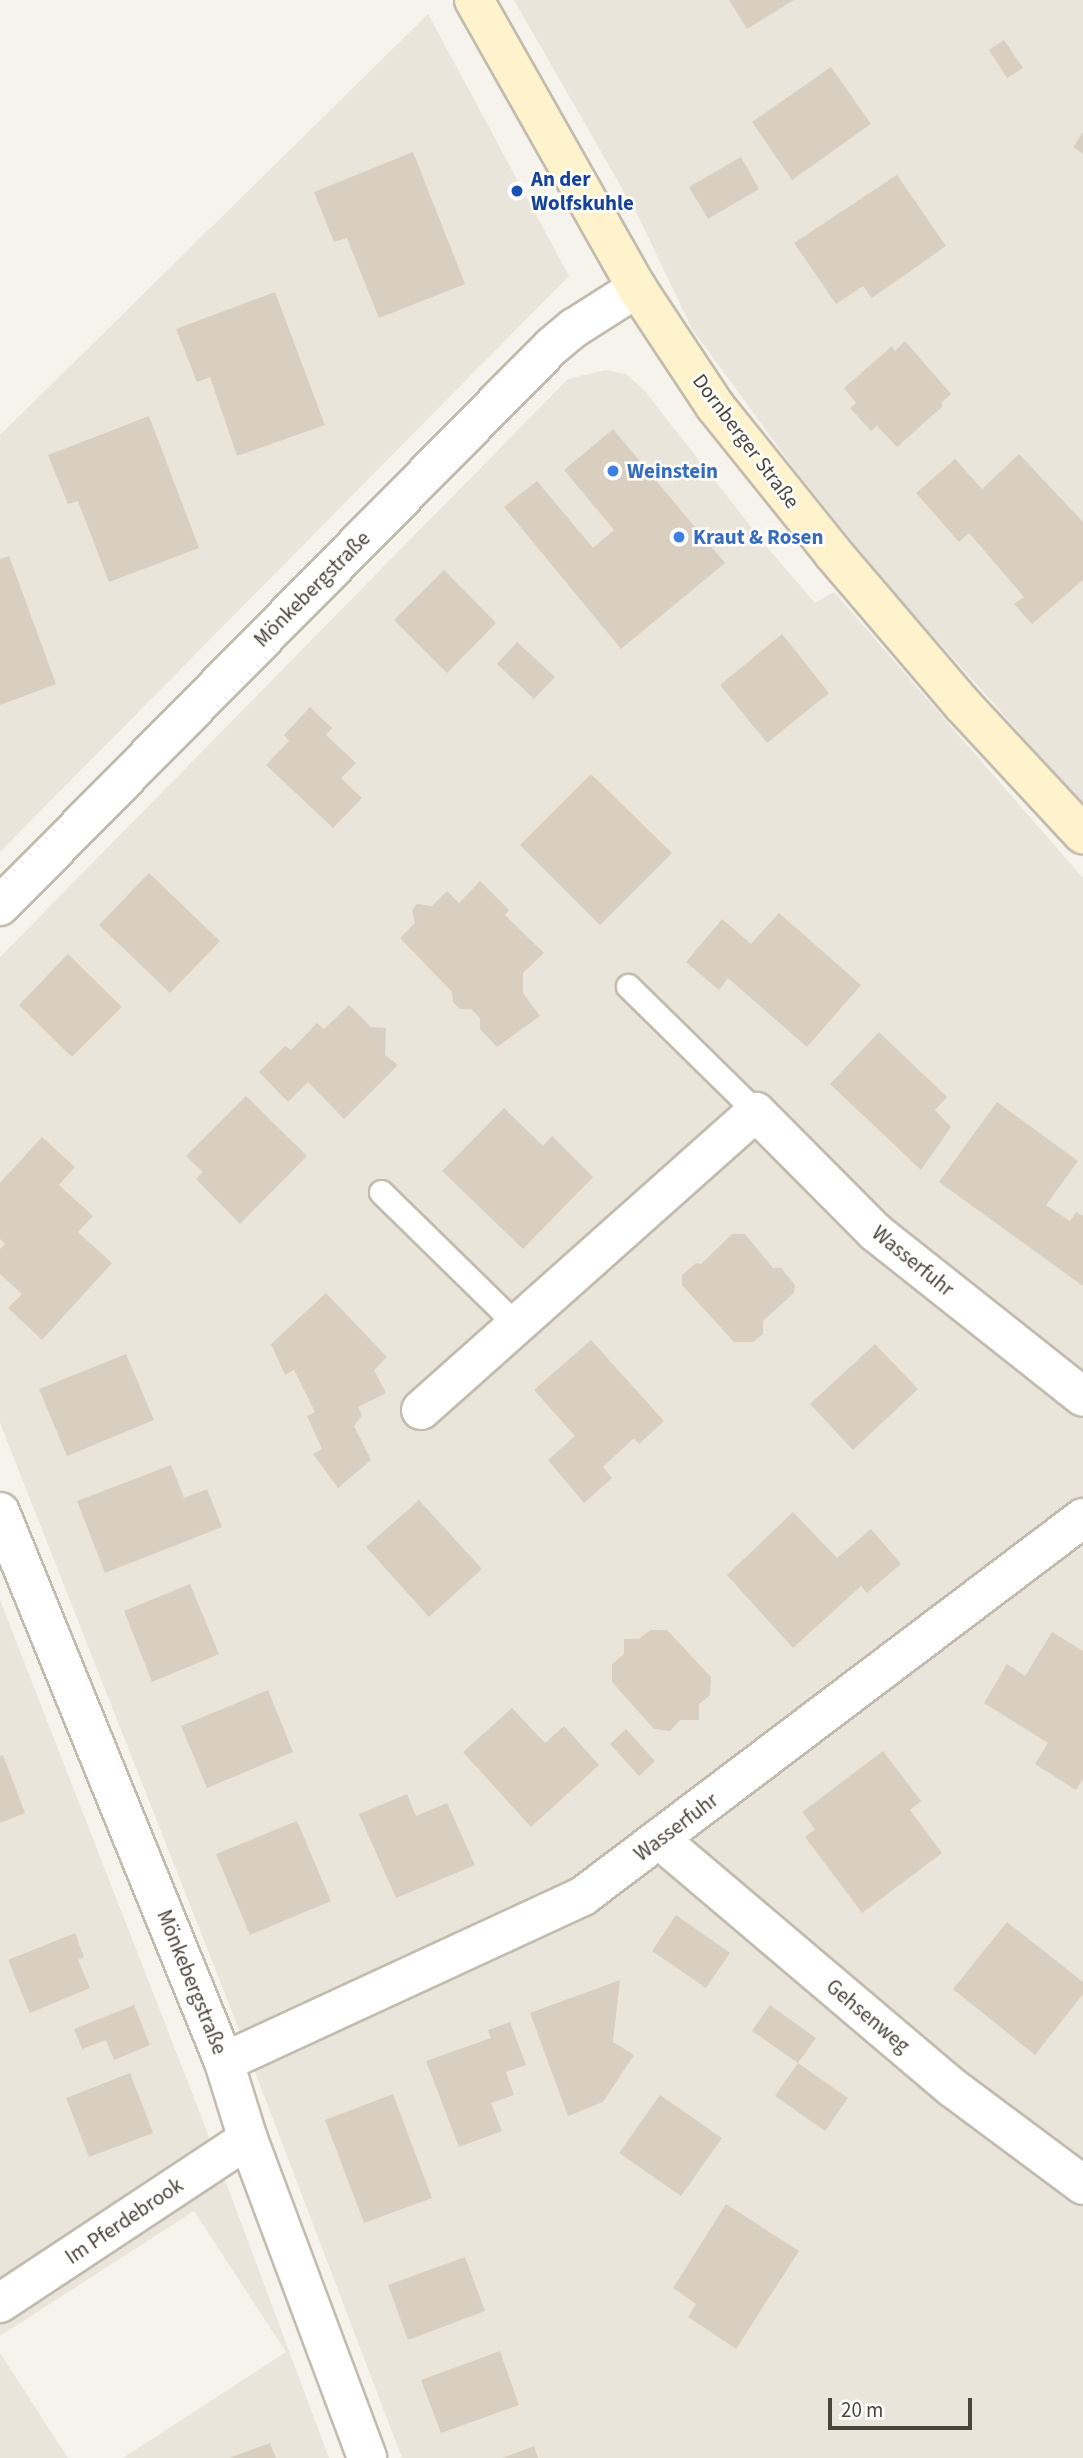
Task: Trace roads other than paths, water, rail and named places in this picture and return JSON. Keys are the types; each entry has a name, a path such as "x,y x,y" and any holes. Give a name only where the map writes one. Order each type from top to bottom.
{"main road":[{"name":"Dornberger Straße","path":"474,0 637,288 715,406 833,553 962,704 1083,834"}],"street":[{"name":"Mönkebergstraße","path":"0,906 551,347 574,328 637,288"},
{"path":"421,1410 756,1112"},
{"name":"Wasserfuhr","path":"756,1112 875,1232 1083,1397"},
{"name":"Mönkebergstraße","path":"0,1513 224,2062 248,2139 365,2456"},
{"name":"Wasserfuhr","path":"224,2062 583,1896 1083,1518"},
{"name":"Gehsenweg","path":"659,1839 953,2088 1083,2185"},
{"name":"Im Pferdebrook","path":"0,2303 248,2139"}],"lane":[{"name":"Wasserfuhr","path":"628,986 756,1112"},
{"path":"381,1192 516,1324"}],"place":[{"name":"An der Wolfskuhle","path":"517,191"},
{"name":"Weinstein","path":"613,471"},
{"name":"Kraut & Rosen","path":"679,537"}]}
